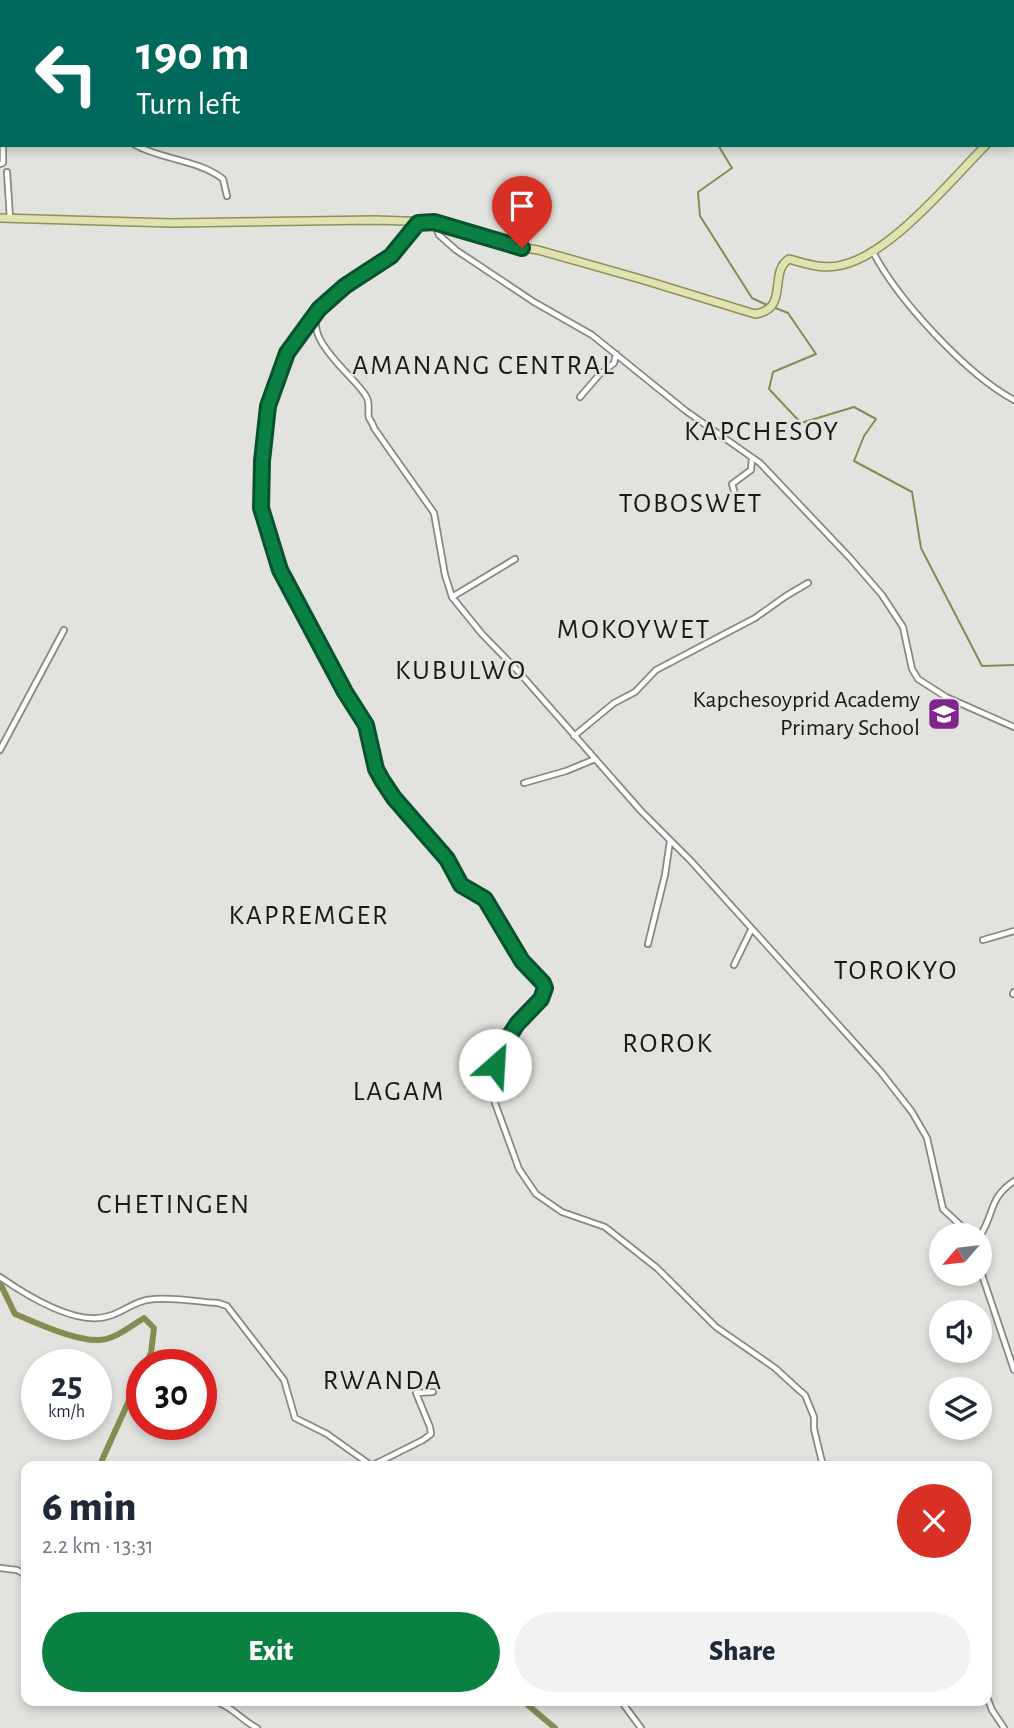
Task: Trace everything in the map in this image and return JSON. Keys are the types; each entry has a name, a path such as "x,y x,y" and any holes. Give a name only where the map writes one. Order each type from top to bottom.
{"main road":[{"path":"0,218 136,222 434,222 507,245 538,250 644,280 755,314 767,310 774,303 782,266 786,261 789,259 811,266 833,267 853,262 904,228 984,147"}],"street":[{"path":"0,164 4,163 3,147"},
{"path":"139,147 152,154 212,170 223,179 227,196"},
{"path":"7,172 10,218"},
{"path":"434,222 439,235 482,269 592,335 685,411 752,457 842,549 882,595 904,627 912,669 918,679 946,697 1014,727"},
{"path":"418,223 391,256 345,286 319,309 287,353 268,406 262,461 262,516 280,570 349,699 366,725 376,769 382,780 447,859 461,885 485,899 522,961 545,988 541,999 524,1015 499,1052 492,1079 495,1103 519,1169 536,1195 562,1212 605,1227 657,1268 716,1327 775,1368 805,1395 814,1417 822,1461"},
{"path":"872,251 883,272 898,291 951,350 1014,400"},
{"path":"319,309 318,331 327,352 365,394 374,428 434,513 445,575 452,597 641,811 691,861 751,930 826,1009 912,1112 930,1149 943,1209 958,1223"},
{"path":"580,397 599,375 614,363 616,353"},
{"path":"735,494 732,484 751,470 752,457"},
{"path":"452,597 516,559"},
{"path":"574,736 614,703 630,696 656,670 755,618 808,583"},
{"path":"0,750 64,631"},
{"path":"524,783 595,759"},
{"path":"648,944 665,874 670,840"},
{"path":"734,965 751,930"},
{"path":"983,940 1014,931"},
{"path":"988,1223 996,1197 1014,1181"},
{"path":"0,1278 48,1305 75,1316 91,1319 109,1316 136,1303 154,1299 218,1303 227,1306 284,1380 295,1418 327,1434 365,1461"},
{"path":"986,1286 1014,1370"},
{"path":"382,1461 431,1434 416,1393 433,1392"},
{"path":"0,1568 21,1572"},
{"path":"227,1706 257,1728"},
{"path":"625,1706 641,1728"},
{"path":"990,1706 1004,1728"}],"waterway":[{"path":"719,147 732,168 698,192 700,216 752,298 767,305"},
{"path":"773,307 788,313 816,354 773,372 769,389 801,423 854,407 876,419 864,436 854,461 912,492 921,548 982,666 1014,665"},
{"path":"0,1283 15,1314 79,1338 111,1338 144,1318 154,1328 151,1349"},
{"path":"102,1461 126,1407"},
{"path":"529,1706 555,1728"}],"place":[{"name":"Kapchesoyprid Academy Primary School","path":"944,714"}],"district":[{"name":"AMANANG CENTRAL","path":"484,366"},
{"name":"KAPCHESOY","path":"762,432"},
{"name":"TOBOSWET","path":"691,504"},
{"name":"MOKOYWET","path":"634,630"},
{"name":"KUBULWO","path":"461,671"},
{"name":"KAPREMGER","path":"309,916"},
{"name":"TOROKYO","path":"896,971"},
{"name":"ROROK","path":"668,1044"},
{"name":"LAGAM","path":"399,1092"},
{"name":"CHETINGEN","path":"174,1205"},
{"name":"RWANDA","path":"383,1381"}],"route":[{"path":"495,1065 499,1052 517,1024 541,999 545,988 543,983 518,956 485,899 461,885 447,859 394,798 382,780 376,769 366,725 353,707 280,570 262,516 260,501 262,461 272,390 287,353 324,304 345,286 391,256 418,223 434,222 522,248"}]}
